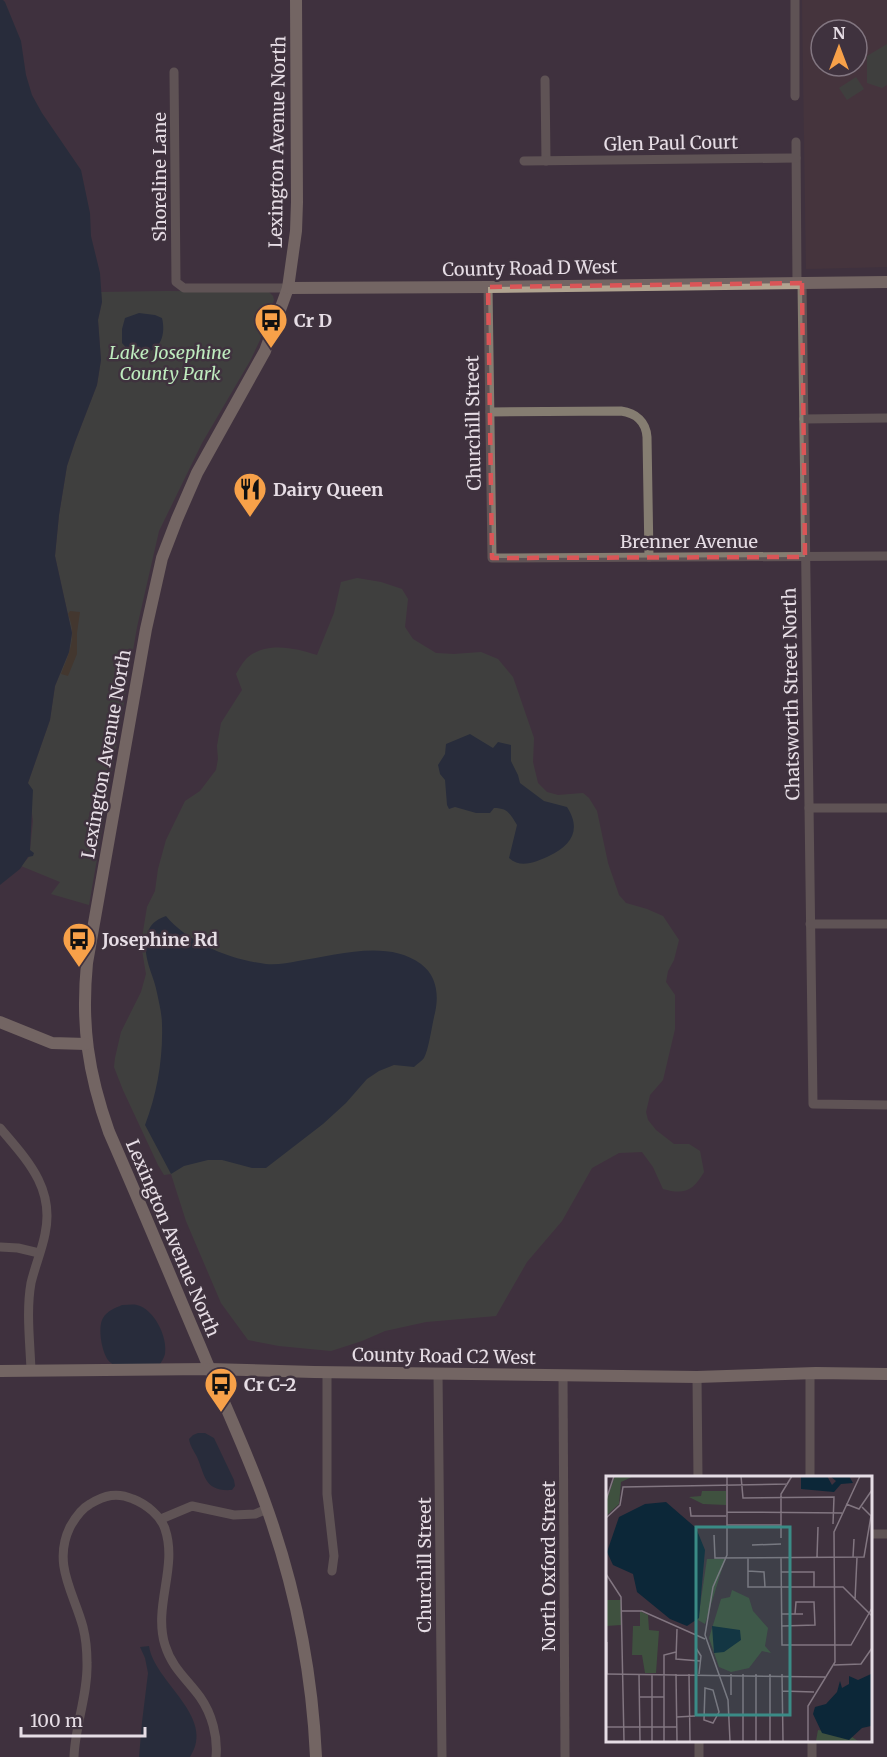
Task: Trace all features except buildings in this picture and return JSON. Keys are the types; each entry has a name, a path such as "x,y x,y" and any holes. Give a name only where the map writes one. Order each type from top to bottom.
{"main road":[{"name":"Lexington Avenue North","path":"296,0 297,202 296,231 288,288 261,359 189,489 171,532 158,574 146,628 87,963 84,1011 86,1044 94,1085 109,1132 247,1457 282,1553 298,1615 306,1660 316,1757"},
{"name":"County Road D West","path":"288,288 887,282"},
{"path":"0,1022 52,1043 86,1044"},
{"name":"County Road C2 West","path":"0,1371 210,1369 697,1377 887,1374"}],"street":[{"path":"795,0 795,96"},
{"name":"Shoreline Lane","path":"174,72 176,282"},
{"path":"545,80 546,161"},
{"name":"Chatsworth Street North","path":"796,142 804,419 813,1104 887,1105"},
{"name":"Glen Paul Court","path":"524,161 796,158"},
{"name":"County Road D West","path":"176,282 184,288 288,288"},
{"name":"Churchill Street","path":"488,287 492,558"},
{"path":"490,412 621,411 640,419 647,437 649,557"},
{"path":"804,419 887,418"},
{"name":"Brenner Avenue","path":"492,558 887,556"},
{"path":"809,808 887,808"},
{"path":"810,924 887,924"},
{"path":"0,1128 32,1167 45,1192 48,1217 29,1298 31,1370"},
{"path":"0,1246 39,1253"},
{"path":"327,1372 327,1494 334,1556 332,1571"},
{"name":"Churchill Street","path":"438,1374 442,1757"},
{"path":"810,1374 810,1476"},
{"name":"North Oxford Street","path":"563,1375 566,1757"},
{"path":"697,1377 698,1476"},
{"path":"74,1757 74,1745 86,1685 87,1647 83,1626 63,1566 64,1548 75,1517 88,1505 108,1495 122,1495 136,1500 161,1519 169,1543 170,1560 161,1618 165,1645 177,1671 200,1697 208,1711 214,1728 216,1757"},
{"path":"161,1519 192,1506 234,1515 255,1514 267,1509"}],"highlighted area":[{"path":"802,283 805,557 492,558 488,287"}],"shaded area":[{"path":"802,0 887,0 887,267 806,269"}],"green space":[{"path":"887,44 887,85 882,88 867,83 869,55"},
{"path":"857,78 864,89 847,100 839,88"},
{"name":"Lake Josephine County Park","path":"101,292 269,292 274,300 250,361 202,443 159,531 137,627 89,905 51,894 60,882 21,866 29,857 33,821 28,783 50,720 55,686 69,652 72,633 55,556 59,515 67,466 97,385 101,360 98,320 102,302"},
{"path":"357,578 381,582 402,589 408,599 405,627 413,639 436,653 481,652 498,659 513,677 534,738 533,762 538,783 547,792 558,795 583,793 589,798 597,811 608,863 619,895 626,903 663,916 679,940 666,982 675,995 675,1029 663,1080 650,1095 646,1112 648,1120 656,1130 674,1144 689,1144 700,1151 704,1172 696,1184 687,1190 670,1191 663,1189 653,1167 642,1152 619,1153 592,1168 562,1221 527,1262 496,1316 426,1322 385,1331 331,1351 279,1346 248,1340 221,1303 186,1221 171,1174 164,1175 158,1165 114,1067 121,1032 141,992 146,974 141,944 147,907 155,891 166,840 185,801 200,791 216,770 221,723 242,690 236,674 247,658 263,649 290,648 317,655 334,613 341,582"}],"sand":[{"path":"70,611 80,612 77,654 68,676 61,674 72,637 68,614"}],"water":[{"path":"0,0 5,2 21,41 26,75 32,95 81,170 90,213 91,236 100,273 102,302 98,320 101,360 97,385 67,466 59,515 55,556 72,633 69,652 55,686 50,720 28,783 33,790 30,850 34,853 33,856 28,857 20,869 0,885"},
{"path":"139,313 162,318 161,341 149,352 136,353 122,343 125,318"},
{"path":"470,734 493,748 498,742 511,745 511,761 520,783 544,801 567,807 574,823 574,830 568,842 557,852 529,863 518,863 509,858 517,825 508,812 494,808 490,813 476,813 455,807 449,809 445,780 440,774 438,765 445,754 446,744"},
{"path":"166,916 175,926 198,942 225,954 253,962 282,964 378,950 408,956 426,969 436,986 435,1013 424,1058 414,1067 394,1065 367,1079 323,1124 266,1168 252,1168 222,1160 208,1160 184,1166 171,1174 145,1125 158,1076 162,1038 161,1013 146,956 146,943 151,926"},
{"path":"122,1305 135,1305 143,1308 154,1318 162,1332 165,1347 165,1356 158,1367 116,1366 105,1355 101,1342 101,1322 107,1313"},
{"path":"198,1433 205,1433 214,1438 234,1480 235,1486 232,1490 216,1488 204,1476 189,1439"},
{"path":"149,1646 161,1673 190,1714 196,1728 196,1742 190,1757 139,1757 148,1673 140,1647"}],"place":[{"name":"Cr D","path":"271,349"},
{"name":"Dairy Queen","path":"250,518"},
{"name":"Josephine Rd","path":"79,968"},
{"name":"Cr C-2","path":"221,1413"}]}
